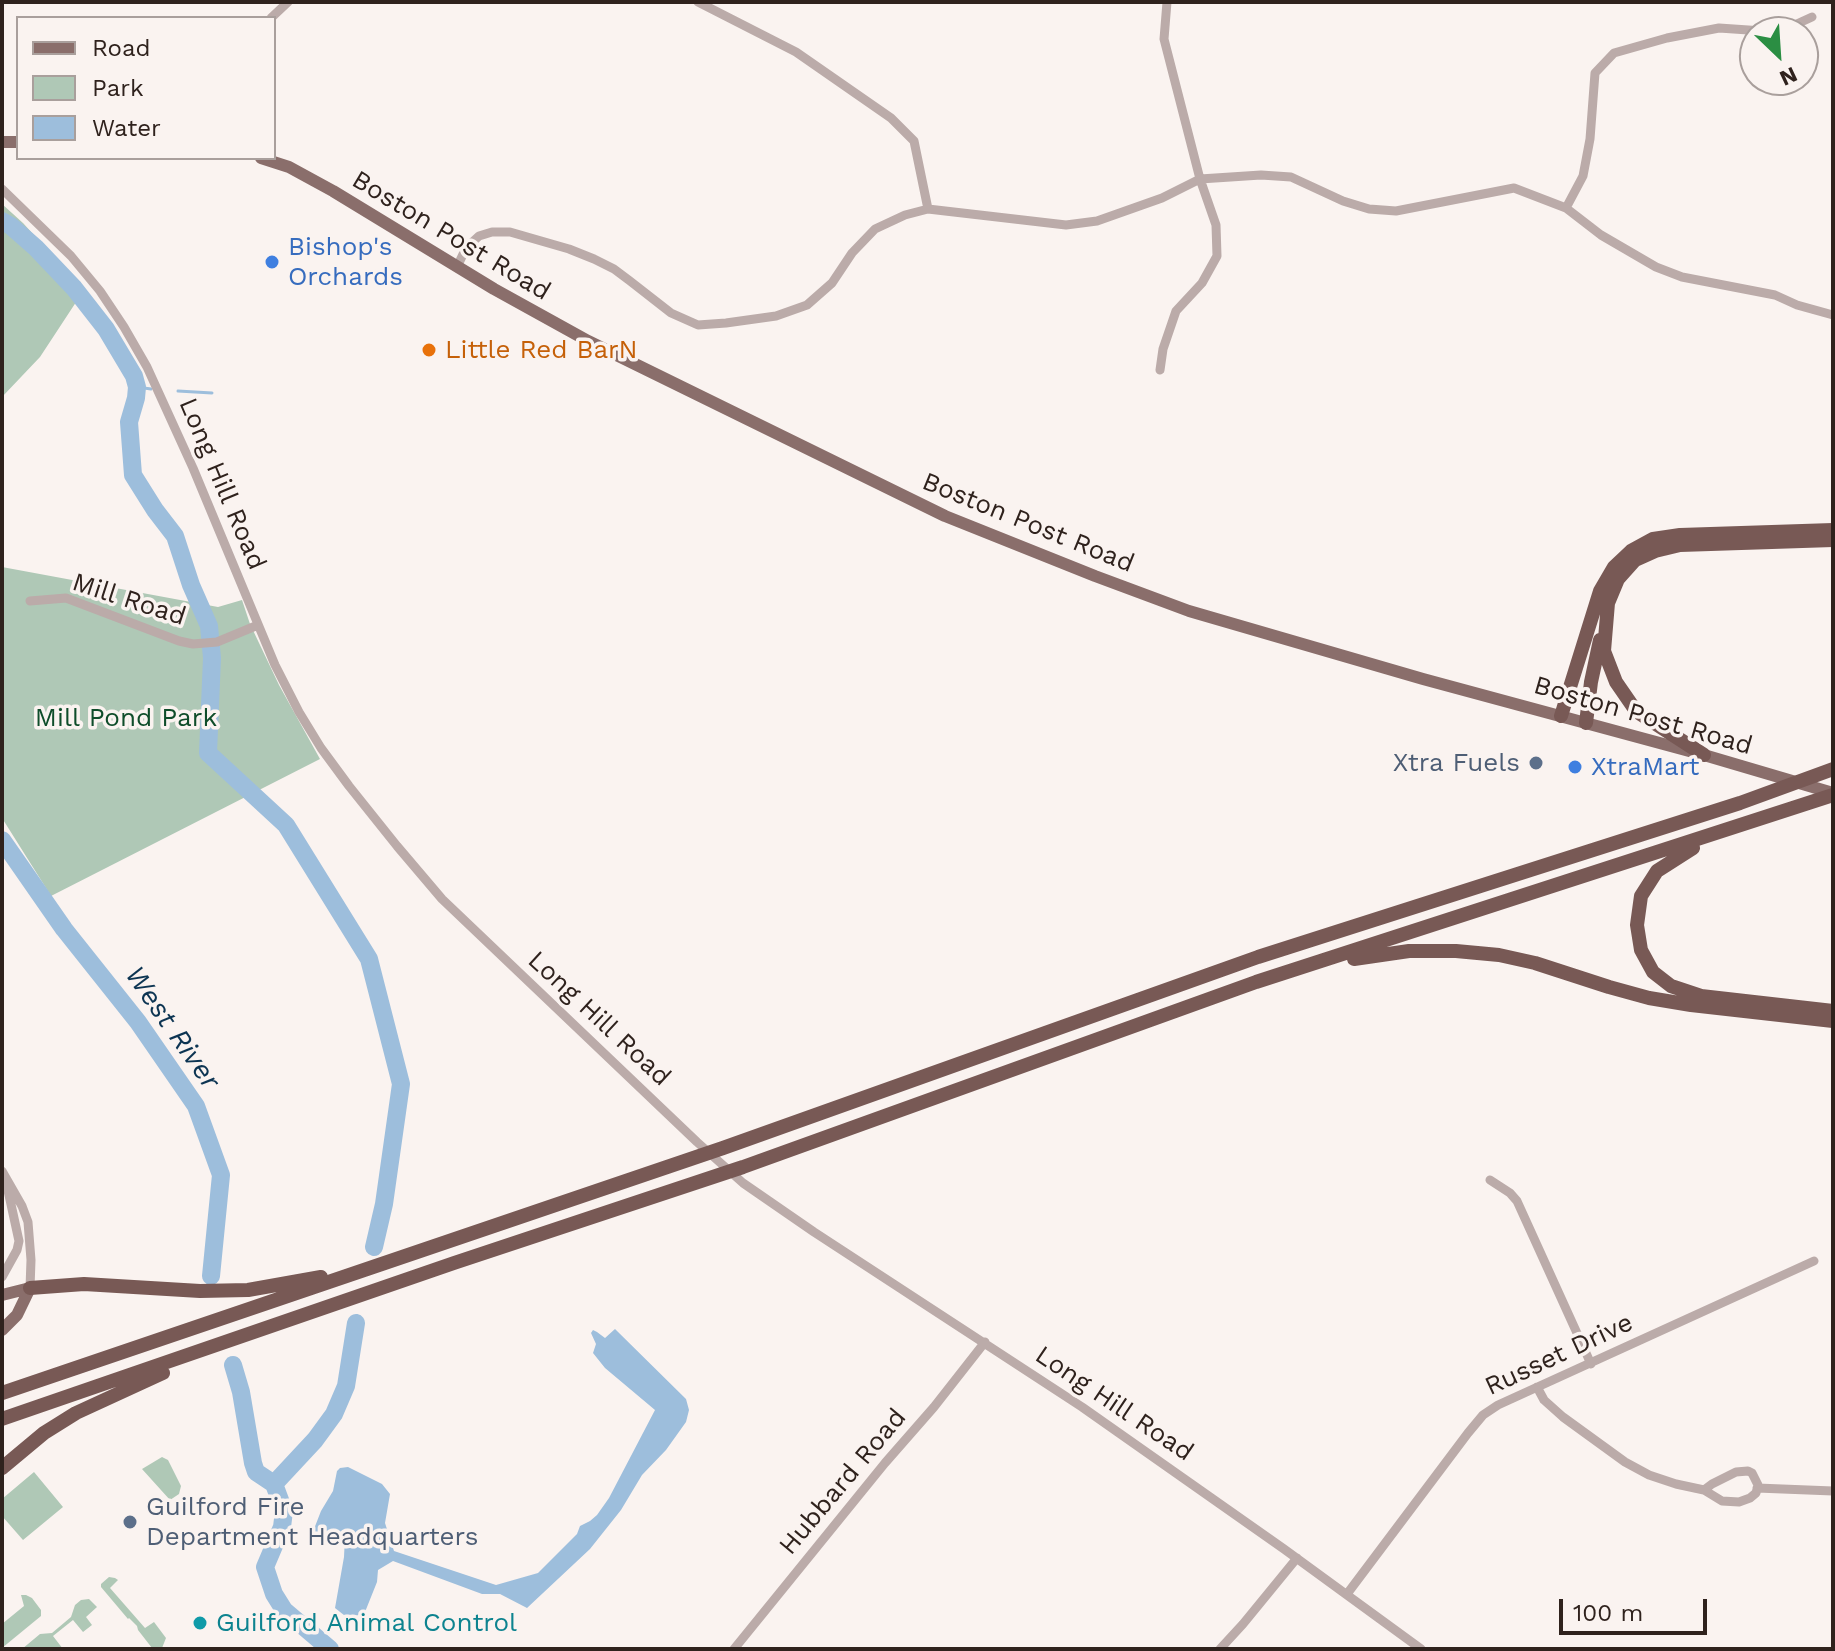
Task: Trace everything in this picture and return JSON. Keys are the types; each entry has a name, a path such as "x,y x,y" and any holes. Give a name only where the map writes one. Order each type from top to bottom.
{"highway":[{"path":"1561,716 1600,591 1614,567 1631,551 1653,539 1680,535 1833,530"},
{"path":"1586,723 1591,682 1608,603 1618,579 1635,560 1680,545 1833,540"},
{"path":"1608,603 1604,651 1616,682 1636,711 1704,755"},
{"path":"2,1393 723,1148 1258,957 1740,803 1833,769"},
{"path":"2,1419 743,1167 1256,982 1833,794"},
{"path":"1775,815 1687,851 1657,871 1641,896 1637,925 1641,950 1653,972 1671,986 1701,996 1833,1011"},
{"path":"1256,982 1365,956 1409,951 1456,951 1499,955 1535,963 1649,998 1833,1021"},
{"path":"30,1288 84,1284 200,1291 248,1290 316,1278 422,1250"},
{"path":"2,1468 44,1433 76,1413 124,1389 270,1327"}],"main road":[{"name":"Boston Post Road","path":"267,160 289,167 333,191 457,267 588,341 945,516 1189,611 1833,794"},
{"path":"2,1295 30,1288"},
{"path":"2,1330 17,1315 30,1288"}],"street":[{"path":"273,16 288,2"},
{"path":"698,2 796,52 891,118 914,141 928,209"},
{"path":"1160,370 1163,349 1176,311 1202,283 1217,256 1216,225 1200,179 1164,39 1167,2"},
{"path":"1566,208 1583,176 1590,139 1595,73 1614,53 1719,28 1739,29"},
{"path":"457,267 466,248 479,236 510,232 598,261 671,313 698,325 726,323 776,316 807,305 832,283 852,253 875,229 905,215 928,209 1066,225 1097,221 1149,203 1200,179 1261,175 1291,177 1343,201 1369,209 1396,211 1514,188 1566,208 1601,235 1656,267 1682,277 1775,295 1833,315"},
{"name":"Long Hill Road","path":"2,189 85,272 112,309 153,380 290,695 321,748 420,875 462,920 743,1183 1082,1407 1421,1649"},
{"name":"Mill Road","path":"30,601 66,598 179,641 206,644 258,625"},
{"path":"2,1277 19,1241 3,1173"},
{"path":"3,1173 28,1222 30,1288"},
{"path":"1490,1180 1517,1201 1591,1364"},
{"name":"Russet Drive","path":"1347,1594 1483,1415 1498,1405 1814,1261"},
{"name":"Hubbard Road","path":"734,1649 985,1342"},
{"path":"1537,1387 1544,1400 1563,1417 1625,1462 1649,1475 1704,1490 1722,1501 1739,1502 1756,1493 1756,1479 1748,1471 1736,1472 1704,1490"},
{"path":"1757,1488 1833,1491"},
{"path":"1220,1649 1297,1558"}],"green space":[{"path":"2,204 84,290 40,357 2,397"},
{"name":"Mill Pond Park","path":"2,567 218,607 242,600 279,685 320,759 51,896 2,818"},
{"path":"162,1457 168,1460 181,1486 179,1494 170,1500 142,1469"},
{"path":"34,1472 63,1507 23,1540 2,1516 2,1499"},
{"path":"109,1577 118,1580 110,1588 145,1628 154,1622 166,1638 162,1648 152,1648 137,1626 101,1587"},
{"path":"21,1595 32,1598 41,1610 41,1616 2,1648 2,1624 24,1606"},
{"path":"89,1599 97,1607 86,1617 92,1625 83,1632 73,1620 53,1636 63,1649 22,1649 40,1634 52,1633 71,1617 75,1605"}],"water":[{"path":"615,1329 686,1399 689,1410 686,1422 666,1450 642,1475 621,1510 590,1549 527,1608 500,1594 482,1594 393,1561 378,1570 377,1582 365,1612 349,1619 335,1608 345,1536 315,1533 314,1529 333,1491 340,1468 348,1467 382,1484 390,1494 385,1523 394,1551 496,1585 538,1573 577,1534 580,1526 597,1515 655,1410 605,1368 593,1353 596,1344 591,1333 593,1330 605,1338"}],"waterway":[{"path":"2,221 36,248 74,288 106,329 134,376 136,398 129,422 133,475 175,536 209,626 212,658 208,753 286,825 369,959 401,1084 384,1204 374,1247"},
{"path":"137,387 151,389"},
{"path":"178,391 212,393"},
{"name":"West River","path":"2,840 64,929 138,1022 196,1106 221,1175 211,1276"},
{"path":"274,1484 315,1440 334,1414 346,1386 356,1323"},
{"path":"233,1365 256,1472 274,1484"},
{"name":"West River","path":"274,1484 284,1511 282,1527 265,1567 274,1594 284,1610 330,1649"}],"place":[{"name":"Bishop's Orchards","path":"272,262"},
{"name":"Little Red BarN","path":"429,350"},
{"name":"Xtra Fuels","path":"1536,763"},
{"name":"XtraMart","path":"1575,767"},
{"name":"Guilford Fire Department Headquarters","path":"130,1522"},
{"name":"Guilford Animal Control","path":"200,1623"}]}
